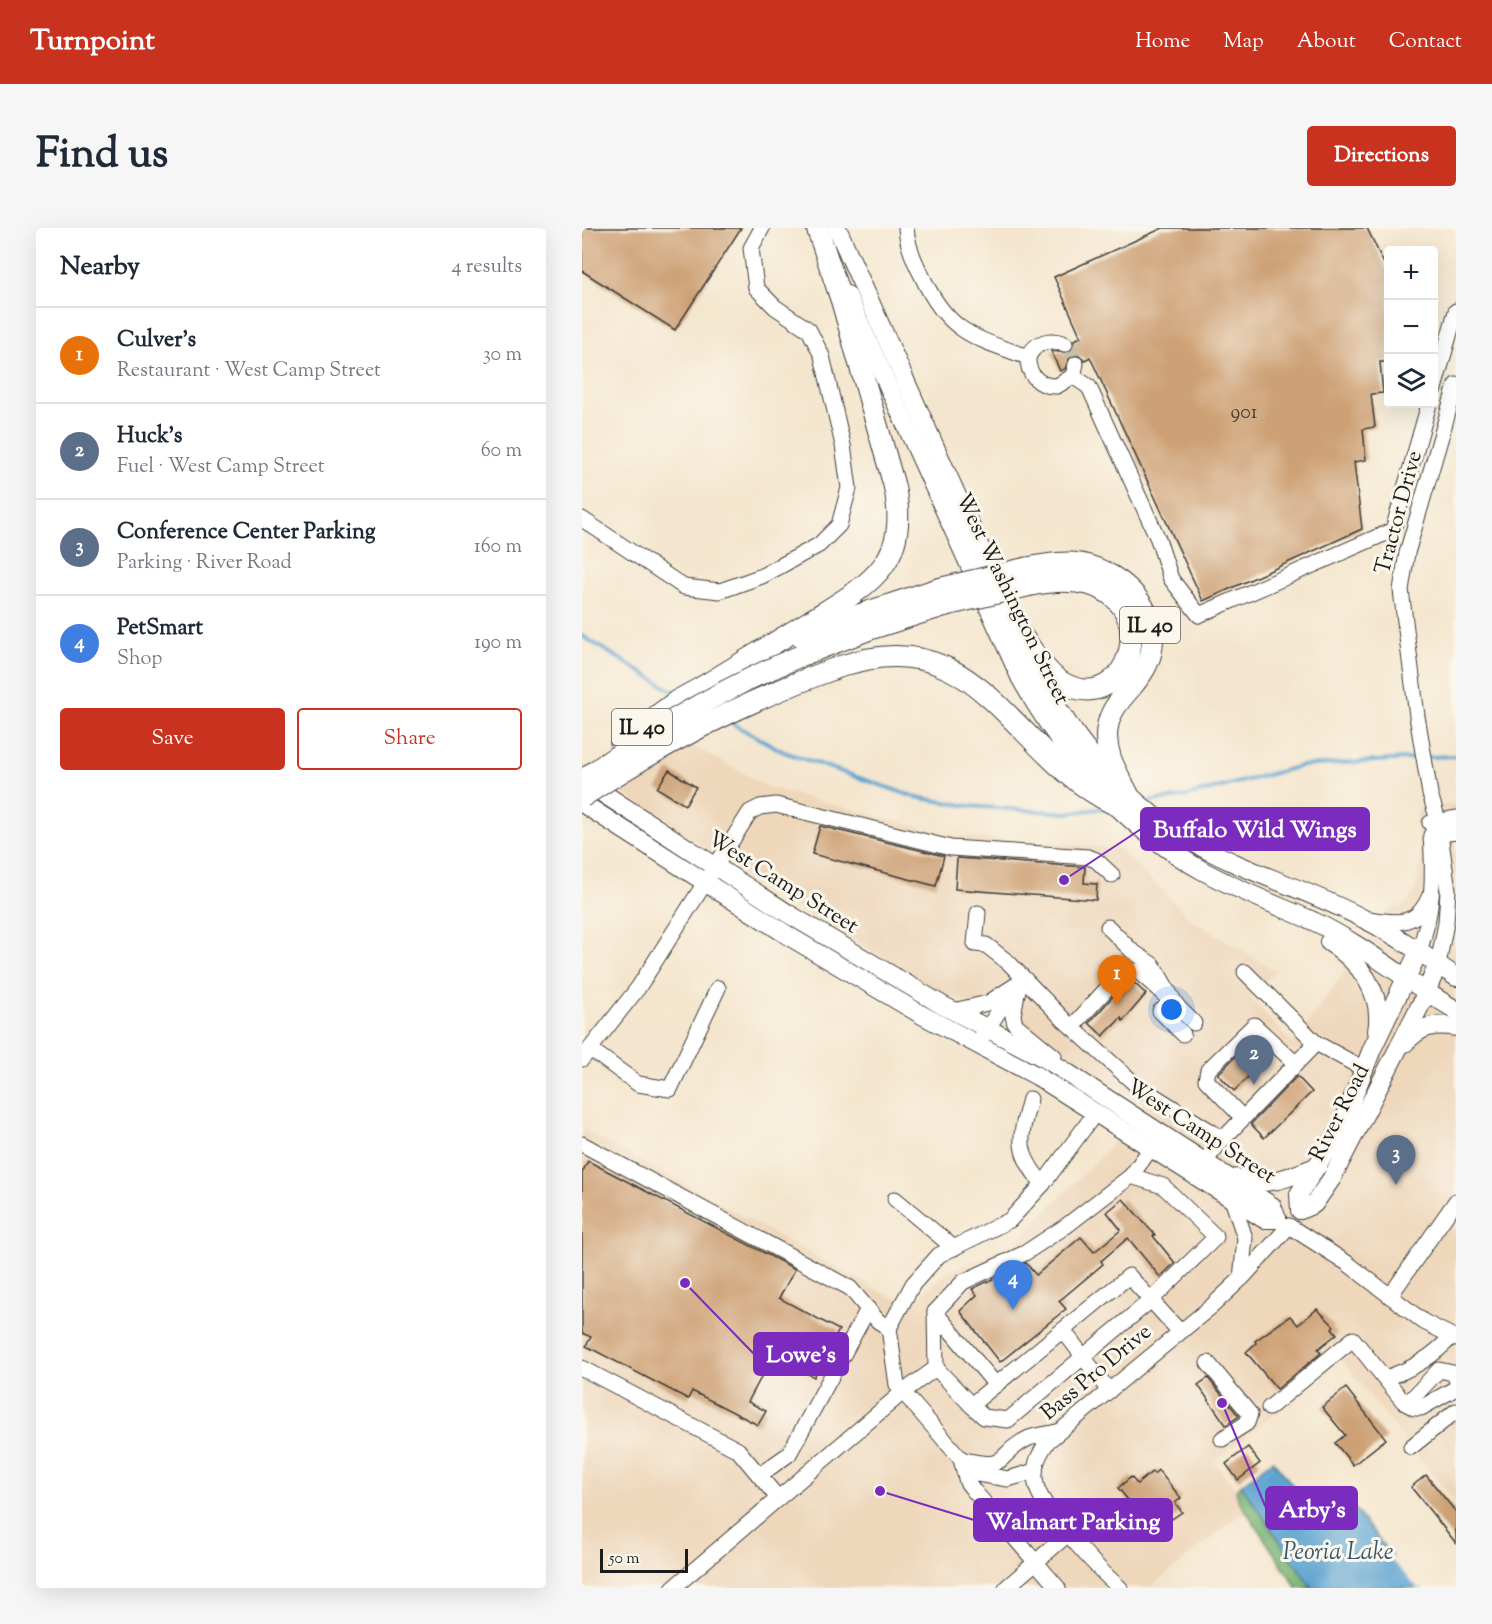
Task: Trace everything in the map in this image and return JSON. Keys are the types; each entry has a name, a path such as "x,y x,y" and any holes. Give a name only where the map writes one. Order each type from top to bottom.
{"highway":[{"path":"582,780 681,713 733,686 786,648 870,583 890,555 898,523 897,498 839,291 817,228"},
{"name":"IL 40","path":"582,797 696,728 760,698 839,667 870,660 900,657 922,660 950,669 988,695 1074,770 1087,790 1121,799 1114,770 1106,764 1109,719 1118,701 1146,667 1151,648 1150,625 1144,608 1122,582 1095,568 1065,563 1029,576"},
{"path":"786,648 870,629 942,597 1029,576 1087,583 1119,602 1127,616 1132,636 1131,653 1122,669 1108,682 1095,688 1077,688 1065,684 1050,673 1015,628"},
{"name":"IL 40","path":"582,772 677,701 786,648"}],"main road":[{"name":"West Washington Street","path":"817,228 1022,679 1074,770"},
{"name":"West Washington Street","path":"837,228 1015,628 1053,703 1106,764"},
{"name":"West Camp Street","path":"582,780 813,929 953,1011 1072,1075 1272,1206 1283,1222"},
{"name":"IL 40","path":"1121,799 1185,838 1233,862 1363,918 1419,951 1432,979 1456,1010"},
{"name":"IL 40","path":"1121,799 1164,844 1203,872 1272,906 1313,921 1408,973 1432,979 1456,977"},
{"name":"West Camp Street","path":"582,803 850,973 1036,1076 1264,1219 1283,1222"},
{"path":"1272,906 1348,956 1365,975 1372,991 1378,1022 1372,1049"},
{"name":"Tractor Drive","path":"1408,973 1419,951"},
{"name":"River Road","path":"1408,973 1372,1049 1341,1128 1299,1194 1300,1210 1314,1204 1332,1178 1432,979"},
{"path":"1387,1070 1403,1046 1423,1027 1435,1024 1456,1027"},
{"path":"1227,1175 1268,1183 1318,1166"},
{"name":"Bass Pro Drive","path":"1283,1222 1300,1210"}],"street":[{"path":"582,519 684,587 720,591 762,576 819,546 840,525 849,488 843,445 822,356 808,330 775,307 756,288 751,248 762,228"},
{"path":"906,228 913,257 941,312 960,329 1028,357"},
{"path":"1438,375 1456,311"},
{"path":"1065,344 1050,340 1038,344 1028,357 1031,372 1042,384 1057,386 1075,370 1089,387 1158,539 1171,579 1199,615 1393,530 1428,408"},
{"name":"Tractor Drive","path":"1432,979 1446,923 1435,828 1402,616 1402,581 1407,554 1456,385"},
{"path":"718,988 670,1089 638,1084 586,1054 638,988 750,812 768,805 951,848 1088,857 1096,860 1112,875"},
{"path":"1435,828 1456,818"},
{"path":"1435,828 1456,832"},
{"path":"1363,918 1399,923 1411,921 1441,887 1456,927"},
{"name":"Tractor Drive","path":"1419,951 1441,887"},
{"path":"978,913 975,944 986,945 1009,963 1020,987 1072,1028 1135,1084 1222,1139"},
{"path":"1108,927 1132,951 1153,965 1164,987"},
{"path":"1072,1028 1131,964 1138,963 1146,966 1177,1006"},
{"path":"1121,973 1135,971 1140,974 1194,1023"},
{"path":"1245,972 1316,1043 1364,1070"},
{"path":"953,1011 988,1003 1020,987"},
{"path":"978,1045 986,1028 1020,987"},
{"path":"1020,987 1013,1016 1015,1024 1028,1037 1066,1065 1072,1075"},
{"path":"1160,1011 1183,1034"},
{"path":"1243,1118 1206,1080 1208,1070 1254,1024 1296,1064"},
{"path":"1205,1161 1222,1139 1316,1043"},
{"path":"1030,1099 1019,1139 1032,1171 1043,1184"},
{"path":"1058,1588 974,1491 967,1482 963,1466 897,1385 889,1328 914,1284 939,1255 1010,1220 1043,1184 1096,1112"},
{"path":"582,1144 850,1288 878,1321 889,1328"},
{"path":"1131,1176 1163,1186 1216,1237 1152,1300 1008,1420 984,1418 936,1368 935,1312 963,1282 1025,1253 1066,1226 1131,1176 1151,1148"},
{"path":"895,1199 954,1248"},
{"path":"1232,1200 1245,1238 1241,1279"},
{"path":"1390,1296 1456,1201"},
{"path":"1283,1222 1347,1263 1424,1322 1454,1337 1437,1352 1407,1372 1385,1378"},
{"name":"Bass Pro Drive","path":"1035,1471 1038,1456 1048,1441 1241,1279 1283,1222"},
{"path":"971,1406 1129,1276 1180,1332"},
{"path":"761,1474 789,1454 868,1309"},
{"path":"935,1312 996,1385"},
{"path":"1063,1330 1109,1391"},
{"path":"1269,1408 1353,1339 1407,1404 1414,1408 1421,1408 1456,1388"},
{"path":"1208,1363 1250,1414 1247,1424 1222,1439"},
{"path":"582,1368 738,1450 761,1474 778,1498"},
{"path":"673,1588 903,1392 936,1368"},
{"path":"1407,1404 1439,1370 1453,1373 1456,1380"},
{"path":"1411,1448 1456,1411"},
{"path":"963,1466 996,1464 1029,1438 1060,1431"},
{"path":"963,1466 1008,1479 1035,1471 1040,1496 1069,1533 1120,1588"},
{"path":"1006,1588 1069,1533"}],"shaded area":[{"path":"668,732 768,787 956,837 1118,848 1191,919 1276,971 1250,998 1293,1044 1389,910 1406,904 1415,892 1421,867 1417,811 1456,803 1456,1504 1341,1359 1214,1462 1236,1489 1238,1499 1245,1510 1150,1588 582,1588 582,1129 892,1298 916,1299 947,1272 1015,1244 1114,1142 1145,1104 1023,1025 940,992 743,873 623,793"}],"green space":[{"path":"1241,1485 1312,1588 1297,1588 1238,1499 1236,1489"}],"water":[{"name":"Peoria Lake","path":"1273,1460 1319,1519 1346,1498 1395,1560 1421,1588 1312,1588 1241,1485"}],"pier":[{"path":"1394,1555 1424,1588 1418,1588 1390,1559"}],"building":[{"path":"582,228 741,228 675,330 582,271"},
{"path":"1163,228 1367,228 1384,264 1384,362 1380,362 1383,393 1371,394 1375,427 1363,429 1366,460 1354,462 1362,529 1203,601 1090,357 1085,360 1079,355 1073,355 1069,358 1065,369 1060,371 1051,351 1068,353 1074,348 1074,340 1081,337 1054,277"},
{"path":"669,770 696,787 685,805 657,788"},
{"path":"820,826 944,856 936,886 812,854"},
{"path":"957,858 1085,867 1084,883 1097,884 1096,900 955,889"},
{"path":"1132,981 1146,994 1123,1021 1121,1018 1103,1036 1089,1023 1126,982"},
{"path":"1249,1043 1266,1059 1234,1091 1218,1074"},
{"path":"1297,1076 1312,1092 1264,1138 1251,1124"},
{"path":"588,1161 795,1269 779,1298 839,1330 814,1377 773,1355 748,1402 766,1411 758,1425 692,1391 688,1399 586,1346 591,1337 582,1333 582,1173"},
{"path":"1123,1199 1155,1235 1153,1236 1175,1263 1160,1277 1128,1238 1101,1261 1103,1264 1059,1301 1066,1309 1000,1362 960,1311 977,1295 972,1289 1026,1263 1036,1275 1081,1237 1094,1252 1121,1230 1107,1212"},
{"path":"1317,1309 1334,1326 1332,1328 1337,1334 1318,1349 1321,1353 1277,1389 1246,1352 1256,1343 1255,1341 1290,1316 1298,1325"},
{"path":"1208,1378 1239,1416 1226,1425 1198,1385"},
{"path":"1346,1388 1386,1439 1353,1465 1335,1443 1345,1435 1322,1407"},
{"path":"1248,1447 1260,1463 1238,1480 1226,1464"},
{"path":"1158,1470 1181,1498 1175,1503 1182,1512 1154,1531 1118,1488 1131,1477 1137,1484"},
{"path":"1426,1475 1456,1512 1456,1543 1411,1487"}],"waterway":[{"path":"582,636 676,693"},
{"path":"728,721 784,752 915,797 969,806 1067,813 1105,808"},
{"path":"1428,757 1456,756"},
{"path":"1145,802 1183,797 1301,766 1421,758"}],"tunnel":[{"path":"1065,344 1074,354 1076,364"}],"place":[{"name":"Buffalo Wild Wings","path":"1064,880"},
{"name":"Culver's","path":"1117,1005"},
{"name":"Huck's","path":"1254,1085"},
{"name":"Conference Center Parking","path":"1396,1185"},
{"name":"Lowe's","path":"685,1283"},
{"name":"PetSmart","path":"1013,1310"},
{"name":"Arby's","path":"1222,1403"},
{"name":"Walmart Parking","path":"880,1491"}]}
